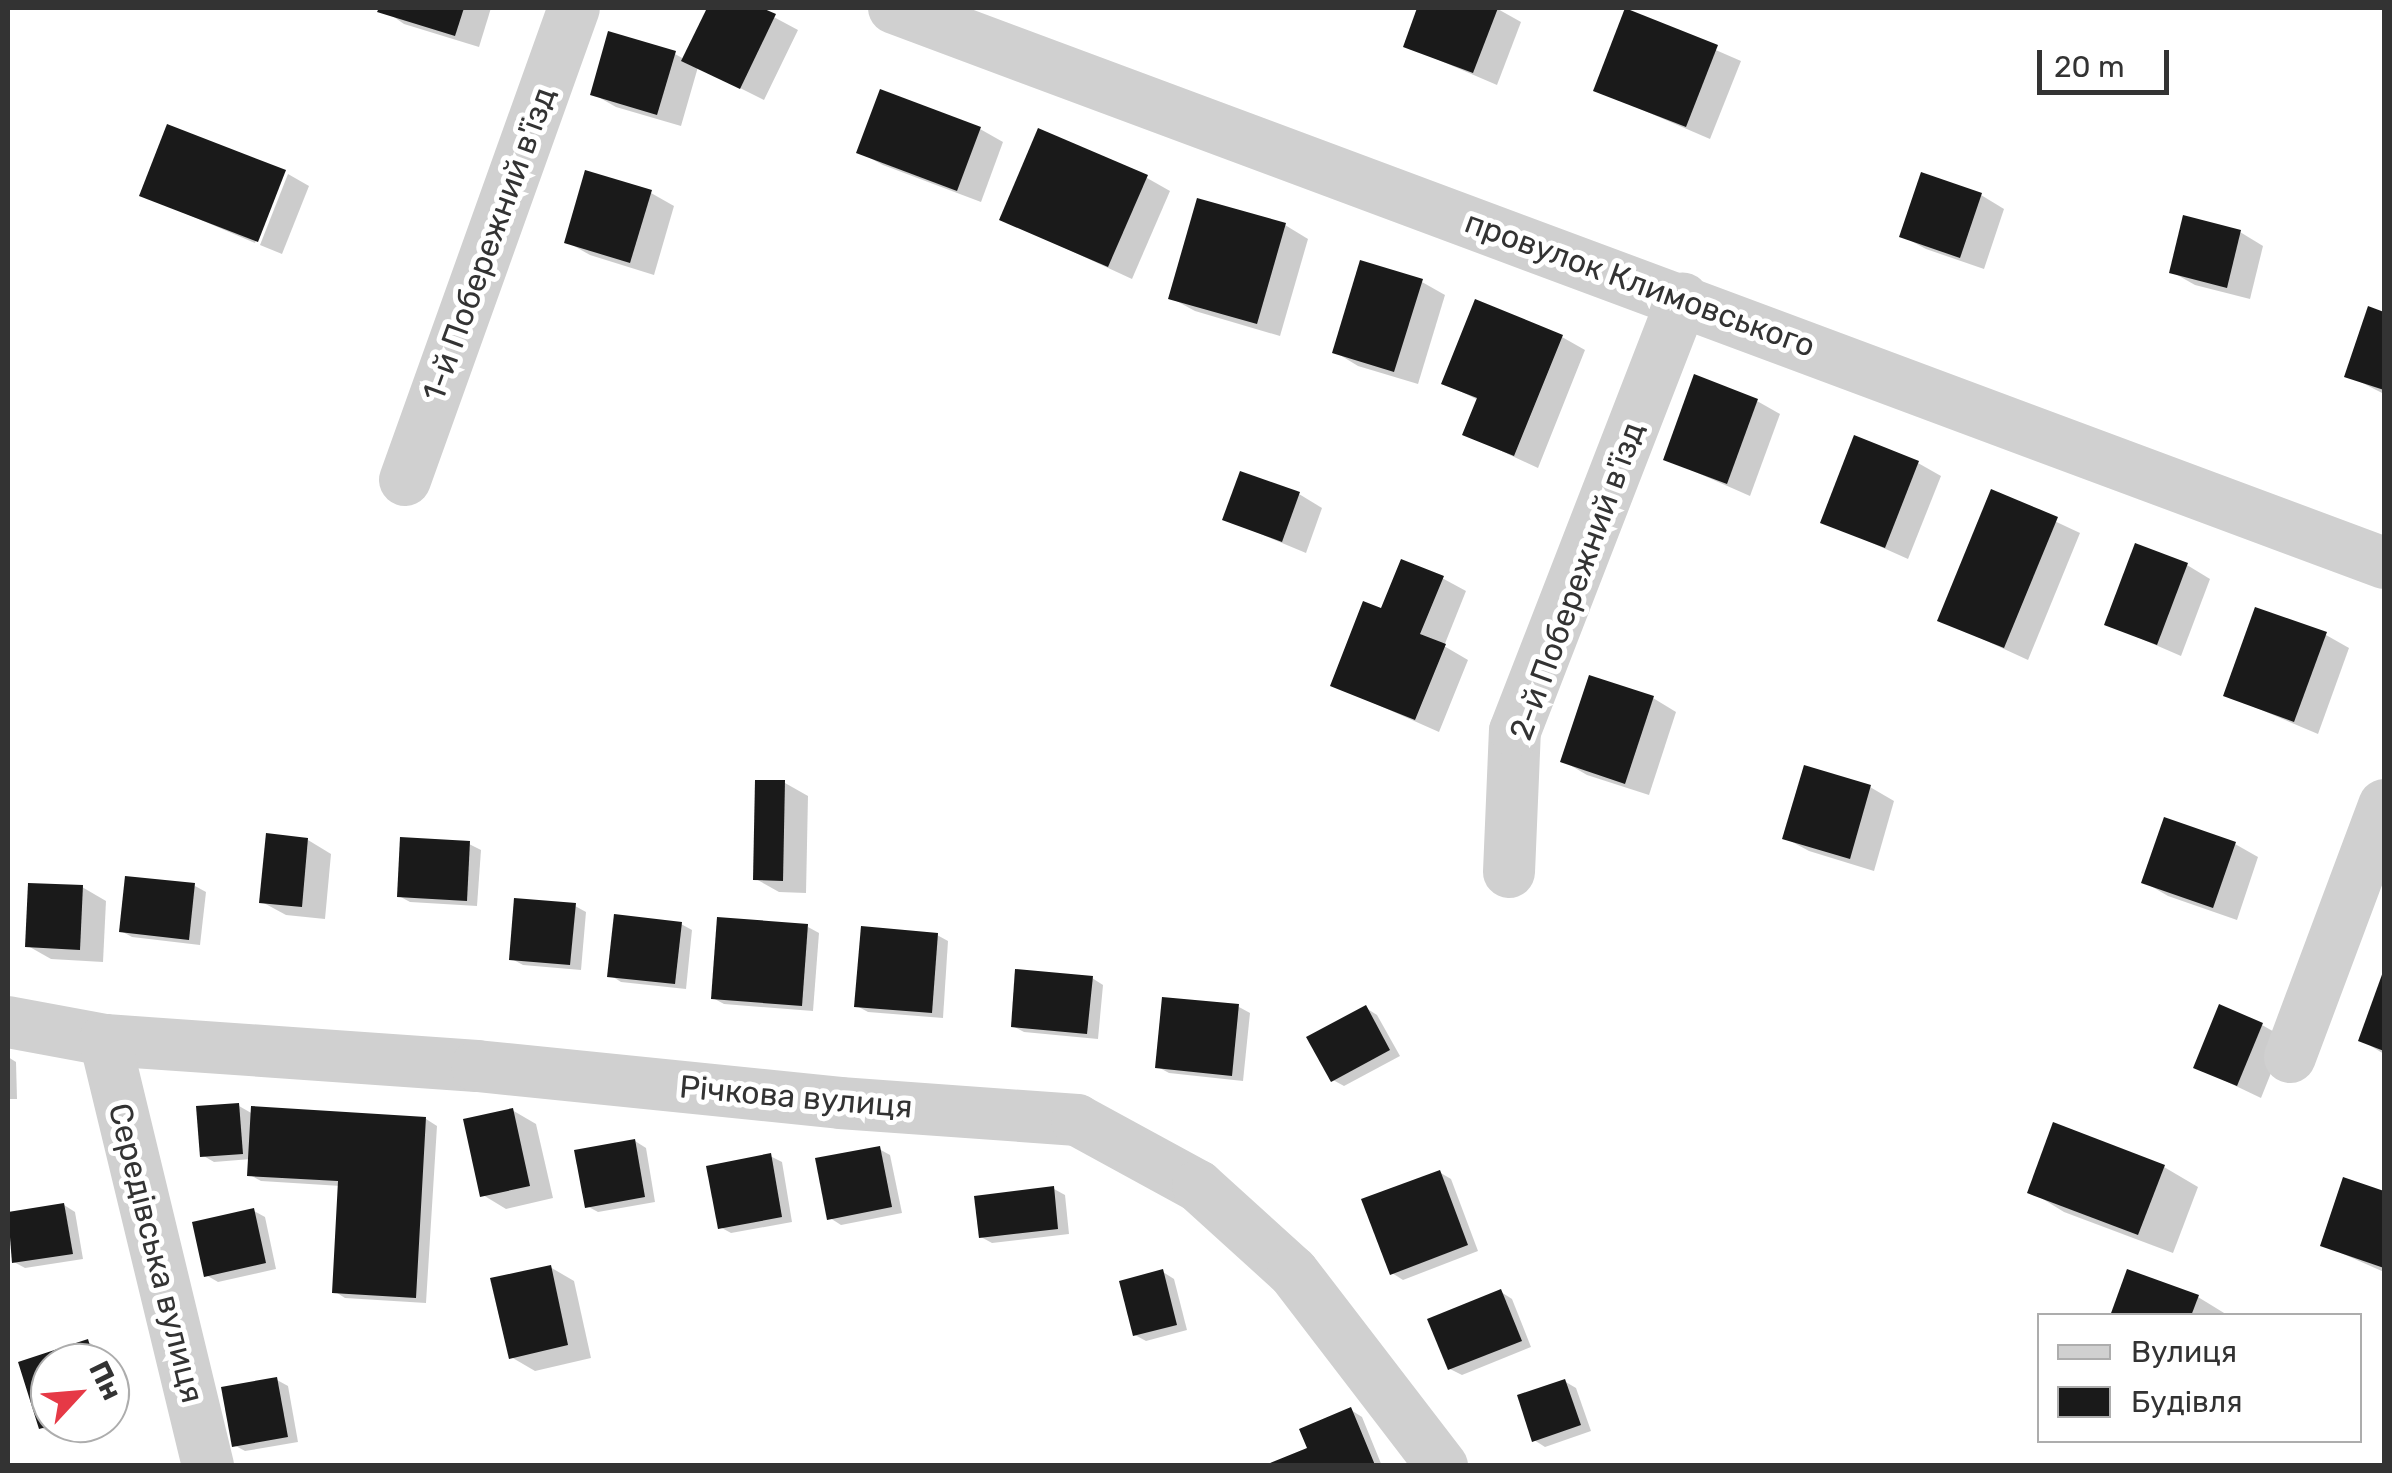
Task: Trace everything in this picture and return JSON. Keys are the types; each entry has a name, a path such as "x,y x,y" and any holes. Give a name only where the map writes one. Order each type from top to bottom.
{"street":[{"name":"1-й Побережний в'їзд","path":"405,480 574,8"},
{"name":"провулок Климовського","path":"895,8 2384,562"},
{"name":"2-й Побережний в'їзд","path":"1509,872 1515,731 1683,298"},
{"path":"2290,1056 2384,805"},
{"name":"Річкова вулиця","path":"8,1022 104,1040 477,1066 840,1103 1077,1120 1198,1186 1293,1272 1442,1466"},
{"name":"Середівська вулиця","path":"104,1040 208,1466"}],"building":[{"path":"379,8 464,8 455,36 377,12"},
{"path":"707,8 762,8 776,14 740,89 681,61"},
{"path":"1417,8 1498,8 1473,73 1403,47"},
{"path":"1625,8 1718,45 1686,127 1593,91"},
{"path":"608,31 676,51 657,115 590,95"},
{"path":"880,89 981,127 957,191 856,153"},
{"path":"167,124 286,170 258,242 139,196"},
{"path":"1038,128 1148,175 1108,267 999,220"},
{"path":"585,170 652,190 630,263 564,243"},
{"path":"1921,172 1982,193 1960,258 1899,237"},
{"path":"1197,198 1286,223 1257,324 1168,299"},
{"path":"2183,215 2241,230 2227,288 2169,273"},
{"path":"1360,260 1423,279 1394,372 1332,353"},
{"path":"1475,299 1563,335 1514,456 1462,435 1477,398 1441,384"},
{"path":"2368,306 2384,312 2384,390 2344,377"},
{"path":"1694,374 1758,399 1727,484 1663,460"},
{"path":"1854,435 1919,461 1885,548 1820,523"},
{"path":"1240,471 1300,492 1282,542 1222,520"},
{"path":"1991,489 2058,517 2004,648 1937,621"},
{"path":"2135,543 2188,563 2157,645 2104,625"},
{"path":"1401,559 1444,576 1420,634 1446,644 1415,720 1330,686 1363,601 1381,608"},
{"path":"2255,607 2327,632 2294,722 2223,696"},
{"path":"1589,675 1654,696 1625,784 1560,762"},
{"path":"1804,765 1871,785 1850,859 1782,839"},
{"path":"755,780 785,780 783,881 753,880"},
{"path":"2164,817 2236,842 2213,908 2141,883"},
{"path":"266,833 308,838 302,907 259,903"},
{"path":"400,837 470,841 467,901 397,897"},
{"path":"125,876 195,883 189,940 119,932"},
{"path":"28,883 83,885 80,950 25,947"},
{"path":"514,898 576,903 570,965 509,960"},
{"path":"614,914 682,922 675,984 607,977"},
{"path":"717,917 808,924 802,1006 711,999"},
{"path":"861,926 938,933 932,1013 854,1007"},
{"path":"1015,969 1093,976 1087,1034 1011,1027"},
{"path":"2384,969 2384,1051 2358,1041"},
{"path":"1162,997 1239,1004 1232,1076 1155,1068"},
{"path":"2219,1004 2263,1023 2237,1086 2193,1068"},
{"path":"1366,1005 1390,1050 1331,1082 1306,1037"},
{"path":"239,1103 243,1154 200,1157 196,1106"},
{"path":"251,1106 426,1117 416,1298 332,1293 338,1181 247,1176"},
{"path":"513,1108 530,1186 480,1197 463,1119"},
{"path":"2053,1122 2165,1165 2138,1235 2027,1193"},
{"path":"635,1139 645,1197 585,1208 574,1150"},
{"path":"880,1146 892,1207 827,1220 815,1158"},
{"path":"771,1153 782,1217 718,1229 706,1166"},
{"path":"1440,1170 1468,1245 1390,1275 1361,1199"},
{"path":"2343,1177 2384,1191 2384,1268 2320,1246"},
{"path":"1054,1186 1058,1229 979,1238 974,1196"},
{"path":"64,1203 73,1254 12,1263 8,1212"},
{"path":"254,1208 266,1263 204,1277 192,1222"},
{"path":"551,1265 568,1345 509,1359 490,1278"},
{"path":"1163,1269 1177,1325 1133,1336 1119,1281"},
{"path":"2127,1269 2199,1295 2192,1313 2111,1313"},
{"path":"1501,1289 1522,1341 1448,1370 1427,1319"},
{"path":"30,1358 30,1400 18,1362"},
{"path":"277,1377 288,1437 232,1447 221,1387"},
{"path":"1565,1379 1581,1425 1532,1442 1517,1395"},
{"path":"1351,1407 1375,1465 1265,1465 1307,1448 1299,1429"}]}
